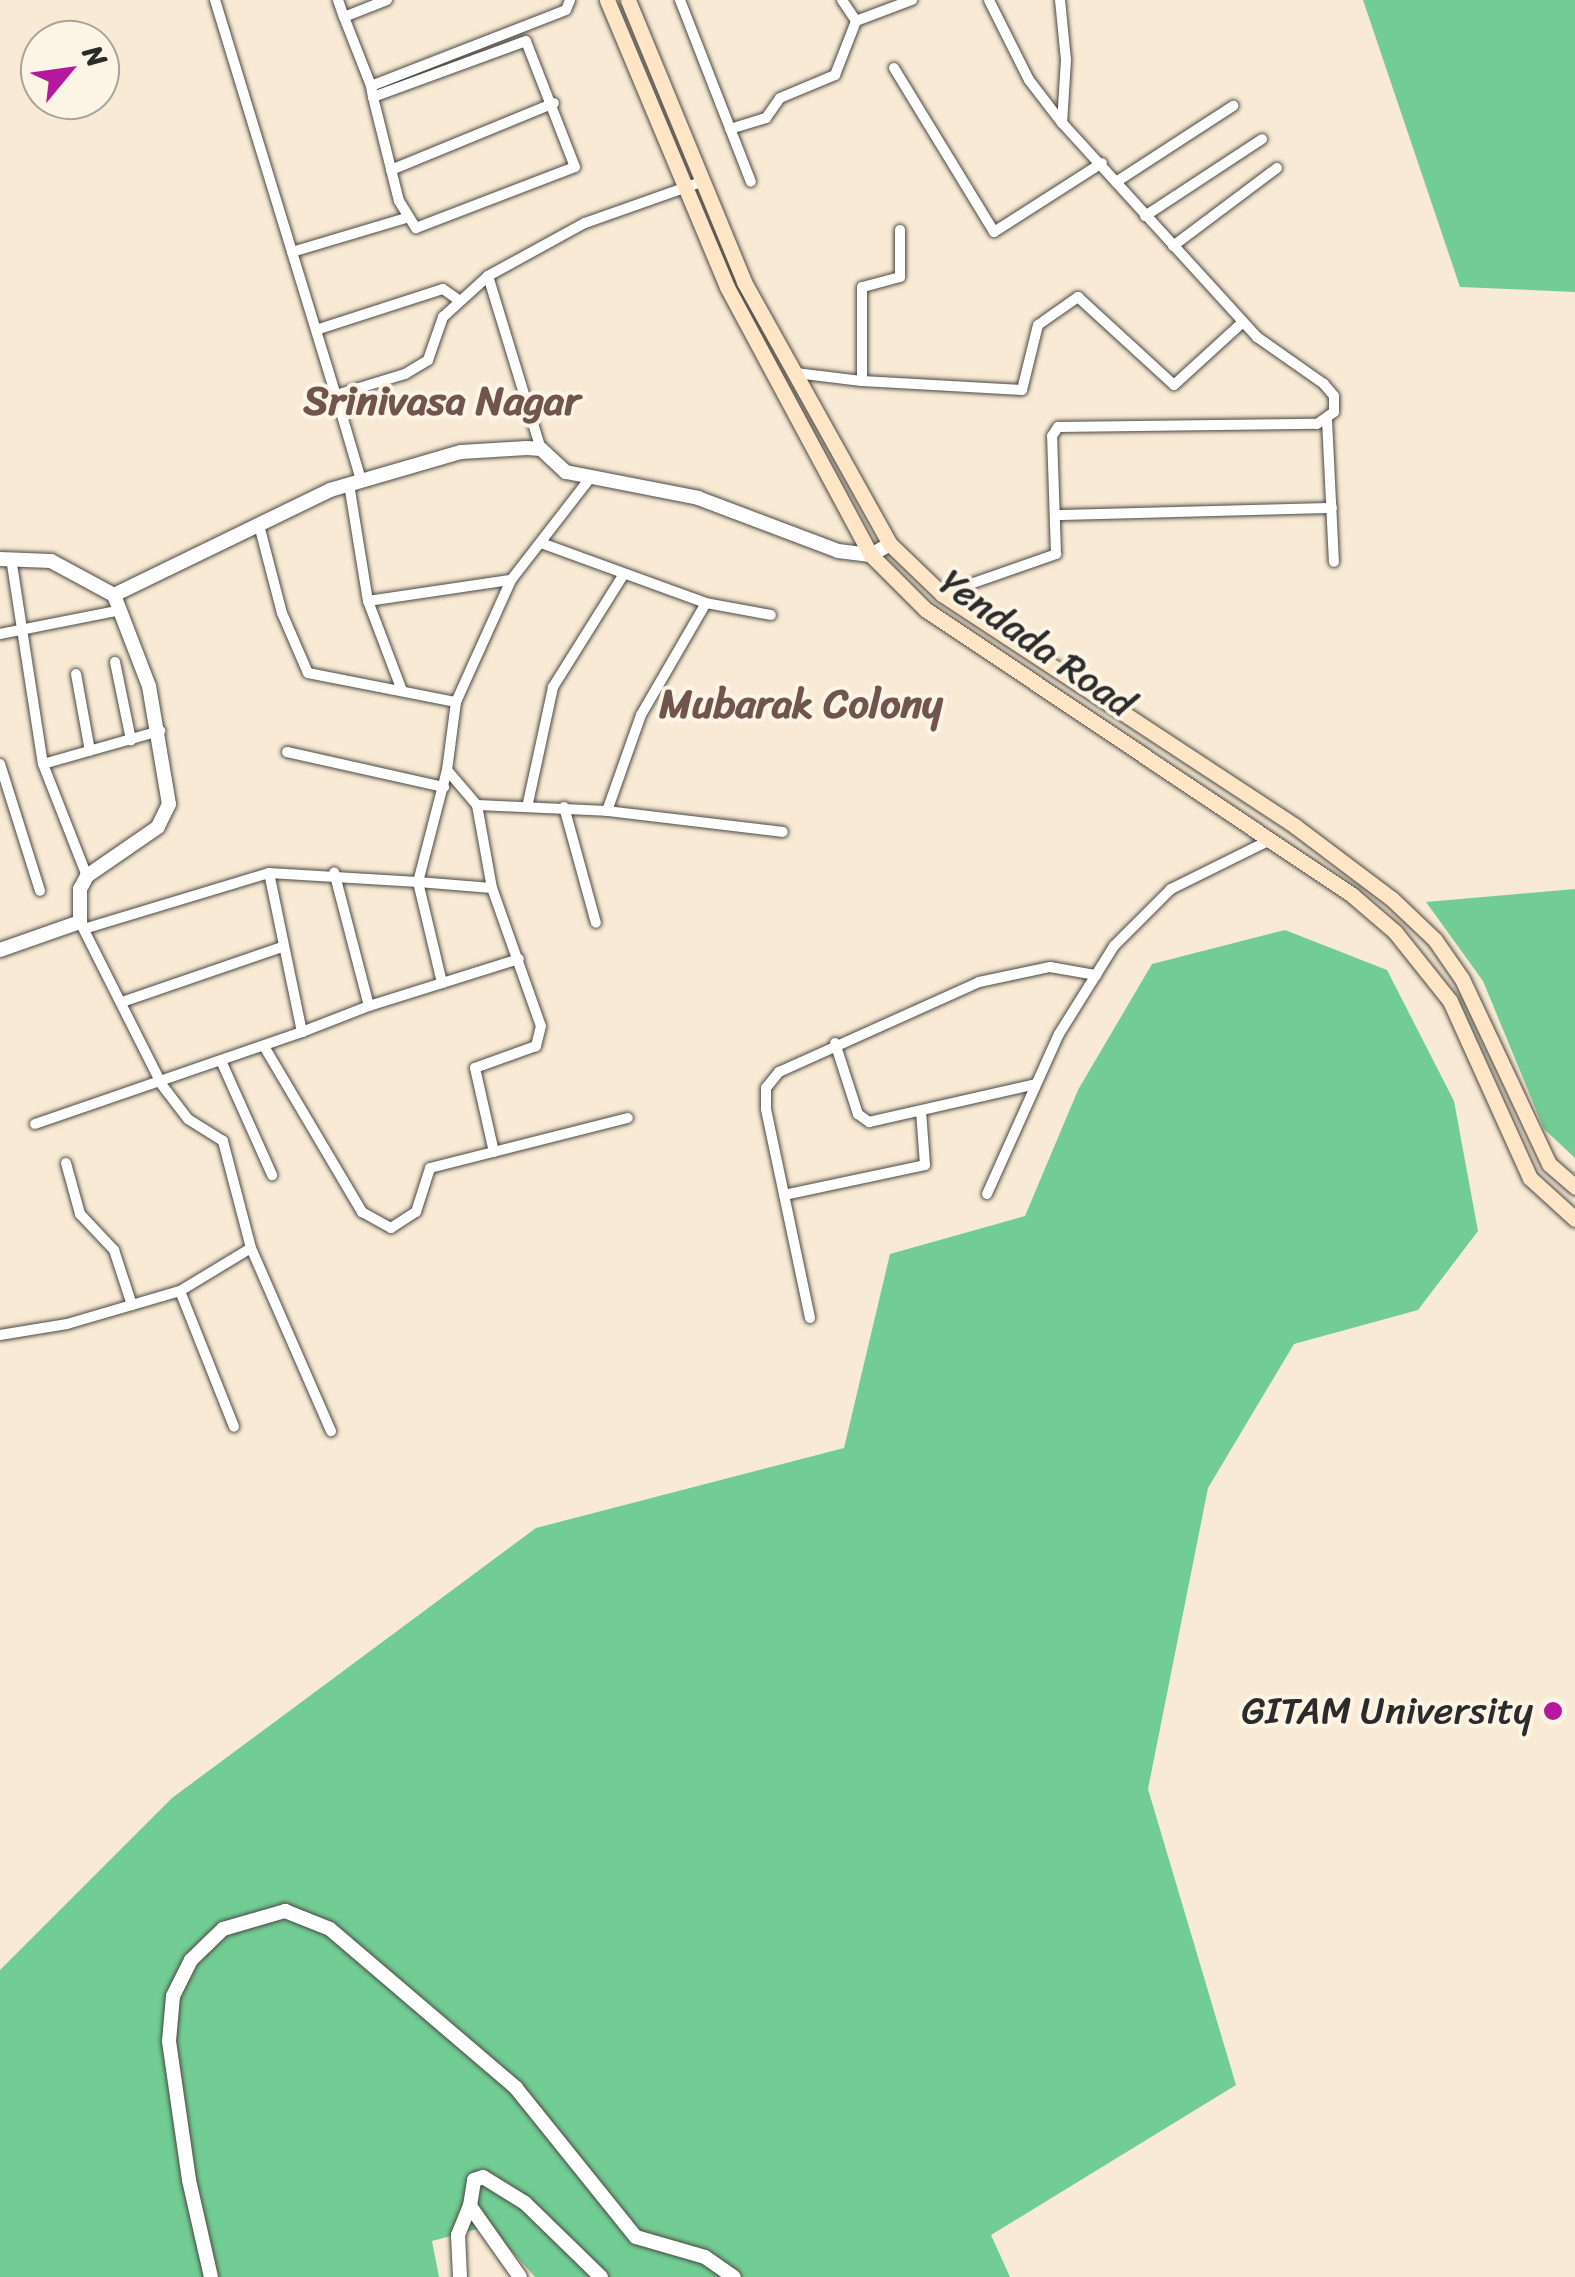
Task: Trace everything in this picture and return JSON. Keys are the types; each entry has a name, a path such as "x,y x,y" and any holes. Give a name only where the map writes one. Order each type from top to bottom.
{"main road":[{"name":"Yendada Road","path":"607,0 683,189 727,286 870,555 925,609 1352,895 1422,960 1450,1001 1530,1178 1575,1219"},
{"name":"Yendada Road","path":"628,0 744,282 890,544 942,594 1295,826 1392,899 1436,940 1462,978 1549,1164 1575,1188"}],"street":[{"path":"214,0 319,329 355,482 368,602 401,688"},
{"path":"338,0 372,92 406,218 416,228 576,167 554,103 526,41 372,92"},
{"path":"344,17 387,0"},
{"path":"372,92 566,10 570,0"},
{"path":"680,0 750,182"},
{"path":"842,0 856,20"},
{"path":"730,129 766,118 780,98 834,74 856,20 912,0"},
{"path":"989,0 1030,80 1062,123 1243,322 1324,384 1334,396 1327,420 1334,562"},
{"path":"1060,0 1066,60 1062,123"},
{"path":"894,68 994,232 1102,163"},
{"path":"391,170 554,103"},
{"path":"1116,182 1234,106"},
{"path":"1145,216 1262,139"},
{"path":"1173,246 1277,168"},
{"path":"336,395 417,368 460,301 488,276 585,223 700,182"},
{"path":"292,252 406,218"},
{"path":"862,381 862,288 900,278 900,230"},
{"path":"488,276 542,449 566,472 698,498 838,551 870,555 890,544"},
{"path":"319,329 444,289 460,301"},
{"path":"796,373 862,381 1022,390 1038,325 1078,297 1174,385 1243,322"},
{"path":"942,594 1048,561 1059,546 1052,436 1068,423 1327,420"},
{"path":"114,595 355,482 461,452 542,449"},
{"path":"442,983 418,882 444,787 456,702 511,580 544,544 591,477"},
{"path":"1058,515 1332,508"},
{"path":"259,525 282,613 308,673 401,688 456,702"},
{"path":"544,544 706,603 771,615"},
{"path":"88,876 43,764 6,558 51,562 114,595 120,610 161,731 166,818 88,876 80,890 83,925 125,1001 162,1085 188,1120 214,1130 223,1140 251,1248 332,1430"},
{"path":"528,803 553,687 624,574"},
{"path":"368,602 511,580"},
{"path":"607,811 640,714 706,603"},
{"path":"0,634 120,610"},
{"path":"115,662 131,740"},
{"path":"76,674 90,751"},
{"path":"43,764 161,731"},
{"path":"288,752 444,787"},
{"path":"0,764 40,891"},
{"path":"446,770 476,806 492,888 519,959 541,1038 525,1051 475,1068 494,1152"},
{"path":"476,806 564,806 782,832"},
{"path":"564,806 596,923"},
{"path":"987,1194 1036,1084 1096,974 1144,910 1213,865 1270,840"},
{"path":"0,950 269,872 334,872 492,888"},
{"path":"269,872 302,1032"},
{"path":"334,872 368,1006"},
{"path":"125,1001 282,948"},
{"path":"35,1124 222,1064 368,1006 519,959"},
{"path":"810,1318 766,1088 779,1072 835,1042 978,982 1050,968 1096,974"},
{"path":"835,1042 863,1120 1036,1084"},
{"path":"266,1048 362,1212 391,1228 416,1212 430,1168 628,1118"},
{"path":"222,1064 272,1175"},
{"path":"784,1195 925,1165 920,1111"},
{"path":"66,1162 80,1214 114,1250 132,1305"},
{"path":"0,1334 132,1305 180,1290 251,1248"},
{"path":"180,1290 234,1427"},
{"path":"211,2277 188,2180 169,2042 173,1996 191,1960 222,1929 286,1910 330,1929 516,2088 636,2237 705,2257 734,2277"},
{"path":"520,2277 470,2206 468,2190 483,2177 525,2203 601,2277"},
{"path":"460,2277 458,2235 470,2206"}],"green space":[{"path":"1363,0 1575,0 1575,292 1460,287"},
{"path":"1575,889 1575,1158 1544,1129 1483,981 1426,902"},
{"path":"1285,930 1387,970 1454,1101 1478,1231 1418,1310 1294,1344 1208,1488 1148,1789 1236,2085 991,2235 1010,2277 535,2277 489,2226 432,2241 439,2277 0,2277 0,1970 172,1798 536,1528 844,1448 890,1254 1025,1216 1078,1090 1152,964"}],"place":[{"name":"GITAM University","path":"1553,1711"}],"district":[{"name":"Srinivasa Nagar","path":"442,401"},
{"name":"Mubarak Colony","path":"801,704"}]}
